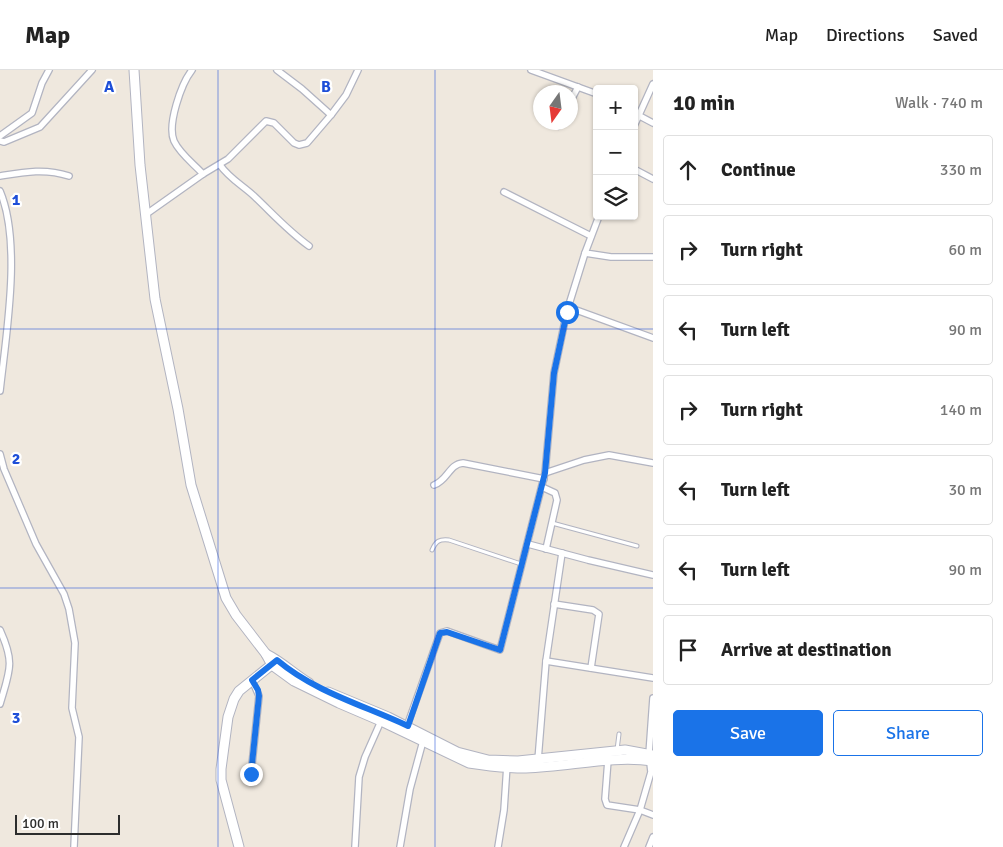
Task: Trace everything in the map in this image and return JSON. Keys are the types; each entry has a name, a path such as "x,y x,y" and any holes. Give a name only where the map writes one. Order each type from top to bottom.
{"street":[{"path":"0,136 32,112 48,70"},
{"path":"0,141 6,142 40,127 92,70"},
{"path":"134,70 145,215 155,298 196,504 226,598 236,615 266,654 301,684 339,704 406,729 423,741 469,763 507,764 617,751 637,752 651,758"},
{"path":"192,70 181,86 172,131 176,146 203,174"},
{"path":"277,70 302,89 331,116"},
{"path":"145,215 236,152 266,121 274,123 294,143 302,145 307,143 331,116 346,94 358,70"},
{"path":"531,70 572,85"},
{"path":"638,110 653,84"},
{"path":"578,87 593,93"},
{"path":"638,115 653,123"},
{"path":"220,164 225,173 253,195 287,230 308,246"},
{"path":"0,176 44,170 69,176"},
{"path":"638,171 653,178"},
{"path":"0,191 10,230 11,254 9,308 0,391"},
{"path":"504,192 592,236"},
{"path":"406,729 440,633 447,632 500,650 544,479 554,373 568,307 598,220"},
{"path":"585,253 611,258 653,257"},
{"path":"568,307 653,338"},
{"path":"0,454 4,469 36,544 64,594 69,609 75,650 72,708 78,737 74,847"},
{"path":"545,473 584,460 609,455 653,463"},
{"path":"434,485 445,479 454,466 462,463 544,479"},
{"path":"542,486 555,492 558,500 546,548"},
{"path":"528,544 636,572 653,574"},
{"path":"538,760 546,661 562,553"},
{"path":"554,604 593,610 599,614 591,668"},
{"path":"0,630 10,654 10,662 0,704"},
{"path":"546,661 653,678"},
{"path":"275,662 314,686 466,755 527,768 651,758"},
{"path":"239,847 223,792 221,769 230,708 239,691 275,662"},
{"path":"251,774 259,696 252,680"},
{"path":"624,847 640,810 651,772 653,698"},
{"path":"355,847 360,777 365,757 381,720"},
{"path":"400,847 410,789 423,741"},
{"path":"608,760 605,799 607,805 640,810 653,815"},
{"path":"498,847 507,764"},
{"path":"649,847 653,836"}],"lane":[{"path":"552,523 637,546"},
{"path":"432,550 437,541 441,539 449,540 523,565"},
{"path":"617,751 619,734"}],"route":[{"path":"251,774 259,696 252,680 277,660 314,686 408,726 440,633 447,632 500,650 545,473 554,373 567,312"}]}
